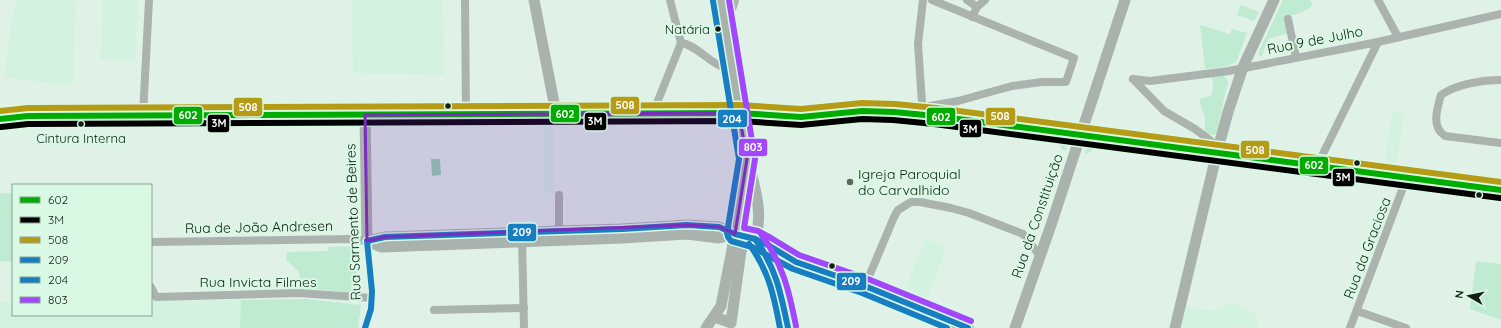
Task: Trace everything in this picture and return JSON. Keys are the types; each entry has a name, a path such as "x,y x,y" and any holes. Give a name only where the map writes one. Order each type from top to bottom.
{"main road":[{"path":"534,0 556,114"},
{"path":"721,0 747,159 754,184 760,216 755,240"},
{"name":"Rua da Constituição","path":"1015,328 1125,0"},
{"path":"1175,328 1217,152 1243,67 1274,0"},
{"path":"0,119 28,116 653,113 739,113 801,117 862,111 921,114 1501,190"},
{"name":"Rua Sarmento de Beires","path":"365,115 367,241"},
{"path":"706,328 720,306 735,234 747,159"},
{"path":"522,237 559,231 687,225 719,227 768,245 796,262 865,286 968,328"},
{"path":"367,241 381,246 522,237 687,234 719,238 735,234"},
{"path":"755,240 769,259 777,276 788,328"},
{"path":"714,317 731,326 741,251 745,243 755,240"},
{"path":"777,276 780,269 786,262 796,262"},
{"path":"720,306 725,310 733,311"}],"street":[{"path":"143,115 149,0"},
{"path":"465,0 466,114"},
{"path":"653,113 681,43 670,0"},
{"path":"724,15 732,10 736,0"},
{"path":"921,114 922,103 918,44 923,0"},
{"path":"921,114 930,106 958,101 1012,86 1042,82 1066,82 1074,58 932,0"},
{"path":"967,0 977,7"},
{"path":"972,17 977,7 985,0"},
{"path":"1378,0 1398,37"},
{"name":"Rua 9 de Julho","path":"1217,152 1211,141 1195,129 1164,111 1133,79 1150,81 1229,71 1243,67 1378,42 1501,14"},
{"path":"1288,18 1296,57"},
{"path":"1317,166 1378,42"},
{"path":"681,43 691,46 722,67 732,68"},
{"path":"1501,80 1491,80 1459,86 1447,90 1441,95 1436,128 1445,136 1501,143"},
{"name":"Rua da Graciosa","path":"1350,328 1408,178"},
{"path":"559,195 559,231"},
{"path":"865,286 894,217 898,210 911,202 920,202 969,213 1023,234 1040,256"},
{"path":"522,237 524,328"},
{"name":"Rua de João Andresen","path":"152,242 350,238 367,241"},
{"name":"Rua Sarmento de Beires","path":"365,328 371,309 372,298 367,241"},
{"name":"Rua Invicta Filmes","path":"152,289 156,297 298,293 372,298"},
{"path":"434,310 524,308"},
{"path":"1357,311 1406,328"}],"highlighted area":[{"path":"739,113 747,159 735,234 719,227 687,225 385,237 367,241 365,115"}],"shaded area":[{"path":"16,0 76,0 73,86 4,77 11,22"},
{"path":"103,0 138,0 135,61 100,60"},
{"path":"352,0 443,0 444,75 353,73"},
{"path":"1283,0 1310,0 1313,6 1300,13 1290,16 1289,33 1268,39 1262,56 1260,56 1258,54 1259,51"},
{"path":"1240,5 1259,12 1254,21 1237,15"},
{"path":"1200,25 1230,34 1232,29 1247,33 1236,62 1228,66 1205,69"},
{"path":"1223,75 1228,82 1216,134 1212,135 1205,132 1205,118 1199,99 1211,96 1213,87 1212,77"},
{"path":"1392,111 1404,113 1396,169 1384,168"},
{"path":"543,121 553,121 554,193 544,193"},
{"path":"1056,139 1065,142 1066,151 1063,150"},
{"path":"1092,143 1097,144 1097,146 1085,154 1086,148"},
{"path":"431,159 440,159 441,175 432,176"},
{"path":"0,193 12,194 12,262 0,261"},
{"path":"925,239 947,247 926,301 904,292"},
{"path":"352,246 355,249 357,275 360,289 358,293 299,288 299,272 286,260 287,252 328,251 328,247"},
{"path":"1476,261 1501,264 1501,320 1470,309"},
{"path":"305,299 361,305 358,328 0,328 0,302 12,301 12,316 152,316 152,301"},
{"path":"305,299 361,305 358,328 240,328 241,300"},
{"path":"1234,303 1256,315 1259,327 1181,328 1187,306 1209,311"}],"transit line":[{"name":"803","path":"729,0 755,159 744,228 758,231 799,255 868,279 971,321"},
{"name":"204","path":"713,1 739,159 727,233 728,237 731,241 752,247 793,269 862,293 947,328"},
{"name":"508","path":"0,111 28,108 739,105 801,109 862,103 895,104 936,108 1501,182"},
{"name":"602","path":"0,119 28,116 739,113 801,117 862,111 894,112 935,116 1501,190"},
{"name":"3M","path":"1,127 28,124 739,121 801,125 862,119 893,120 934,124 1500,198"},
{"name":"209","path":"367,241 385,237 622,229 687,225 719,227 735,234 755,239 796,262 865,286 968,328"},
{"name":"803","path":"761,234 769,245 780,267 791,301 796,326"},
{"name":"209","path":"755,239 773,270 780,292 788,328"},
{"name":"209","path":"365,328 371,309 372,291 367,241"},
{"name":"204","path":"749,244 756,254 770,284 780,328"}],"place":[{"name":"Natária","path":"718,29"},
{"name":"Cintura Interna","path":"81,124"},
{"name":"Igreja Paroquial do Carvalhido","path":"850,182"}]}
